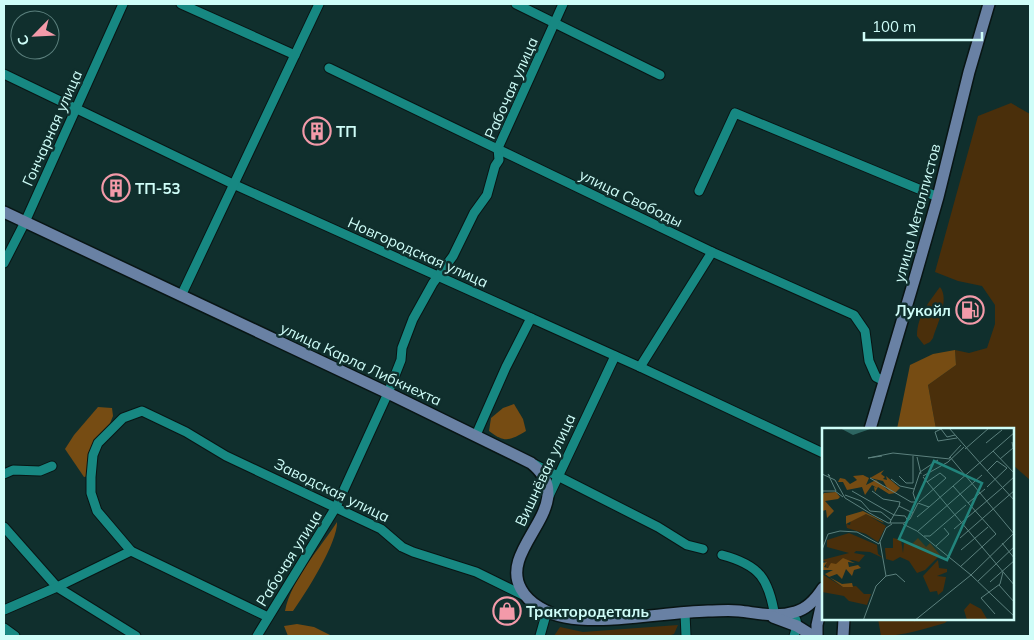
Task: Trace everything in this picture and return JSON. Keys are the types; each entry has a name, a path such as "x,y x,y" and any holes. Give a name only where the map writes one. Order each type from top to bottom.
{"main road":[{"name":"улица Металлистов","path":"870,428 938,197 969,72 990,4"},
{"name":"улица Карла Либкнехта","path":"4,212 388,393 531,463"},
{"path":"531,463 540,471 547,482 549,488 548,499"},
{"name":"Вишнёвая улица","path":"527,597 519,584 517,570 548,499"},
{"path":"775,616 801,610 812,603 822,589"},
{"name":"Заводская улица","path":"527,597 538,606 563,617 588,619 738,611 775,616"},
{"path":"817,636 817,625 822,602"},
{"path":"775,616 795,631 812,636"},
{"path":"843,636 844,620"}],"street":[{"name":"Гончарная улица","path":"4,263 25,222 123,4"},
{"path":"181,4 295,55"},
{"path":"181,296 319,4"},
{"path":"516,4 660,75"},
{"name":"Рабочая улица","path":"257,636 336,507 388,393 401,360 402,348 413,318 438,276 453,256 474,213 487,195 498,160 498,148 563,4"},
{"name":"улица Свободы","path":"329,68 712,252 854,315 865,331 869,361 876,377 884,381"},
{"name":"Новгородская улица","path":"4,74 233,184 640,367 822,454"},
{"path":"699,191 735,113 938,197"},
{"path":"640,367 712,252"},
{"path":"476,435 506,367 531,318"},
{"name":"Вишнёвая улица","path":"548,499 615,356"},
{"name":"Заводская улица","path":"131,551 97,511 91,493 93,455 98,442 123,418 142,411 186,432 226,456 381,529 402,547 476,572 527,597"},
{"name":"улица Карла Либкнехта","path":"531,463 658,527 687,545 703,549"},
{"path":"4,474 13,470 40,471 52,466"},
{"path":"4,526 57,587 136,636"},
{"path":"4,610 131,551 268,616"},
{"path":"722,554 738,559 762,575 768,585 775,616"},
{"path":"540,636 547,611"},
{"path":"685,613 686,636"},
{"path":"794,613 795,631"},
{"path":"4,628 15,636"}],"shaded area":[{"path":"1011,103 1030,114 1030,480 1014,466 1014,428 936,428 928,385 956,365 955,350 969,353 987,348 995,324 995,305 982,286 958,281 935,272 978,116"},
{"path":"940,287 944,298 942,312 933,338 924,345 917,336 919,322 924,310"},
{"path":"955,350 956,365 928,385 936,428 897,428 910,365 933,354"},
{"path":"514,404 523,419 526,431 511,439 503,439 489,431 491,418 503,408"},
{"path":"98,407 112,408 113,416 89,476 84,477 65,449 74,435"},
{"path":"337,522 332,542 313,580 293,611 285,611 300,576"},
{"path":"878,620 948,620 945,623 913,632 881,636"},
{"path":"297,624 314,627 332,636 288,636 284,626"},
{"path":"678,625 674,634 668,636 554,636 560,627 583,632"}],"place":[{"name":"ТП","path":"317,131"},
{"name":"ТП-53","path":"116,188"},
{"name":"Лукойл","path":"970,310"},
{"name":"Трактородеталь","path":"507,611"}]}
